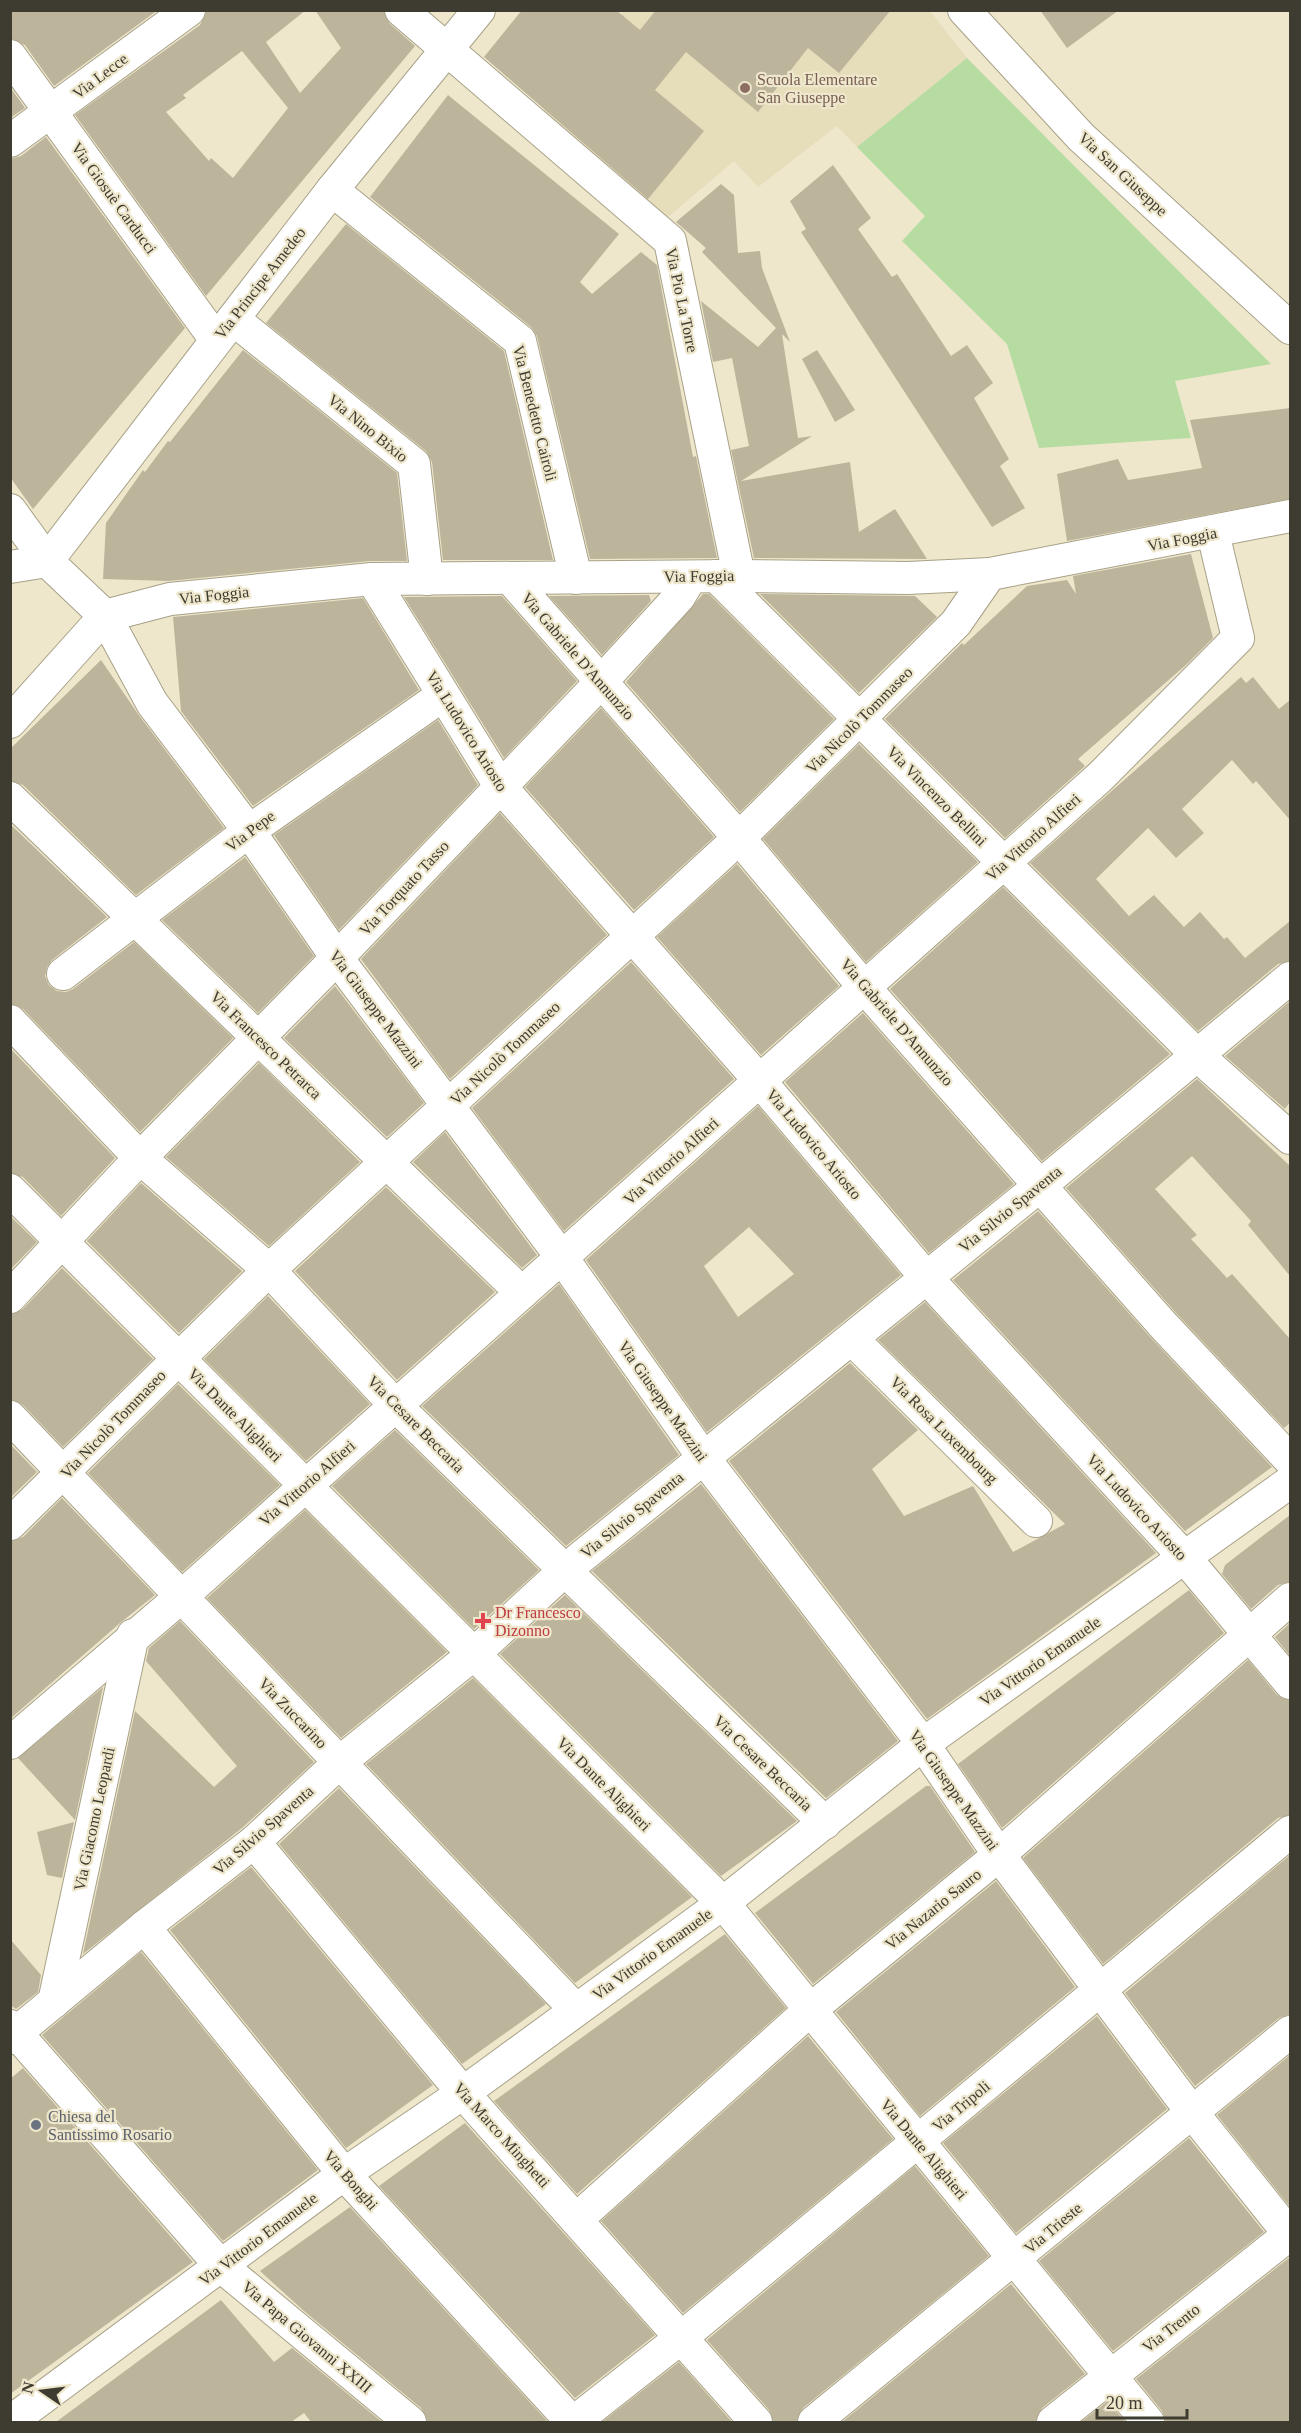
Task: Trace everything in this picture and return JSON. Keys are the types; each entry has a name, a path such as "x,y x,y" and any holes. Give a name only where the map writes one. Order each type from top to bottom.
{"street":[{"name":"Via Lecce","path":"10,141 189,10"},
{"name":"Via Pio La Torre","path":"401,10 670,241 715,576"},
{"name":"Via Principe Amedeo","path":"47,561 332,190 479,10"},
{"name":"Via San Giuseppe","path":"964,10 1082,137 1290,328"},
{"name":"Via Giosuè Carducci","path":"10,56 225,330"},
{"name":"Via Benedetto Cairoli","path":"332,190 520,341 576,578"},
{"name":"Via Nino Bixio","path":"225,330 414,464 428,579"},
{"name":"Via Giuseppe Mazzini","path":"10,510 47,561 105,616 152,704 249,831 338,958 563,1259 703,1457 923,1744 999,1855 1191,2111 1290,2234"},
{"name":"Via Foggia","path":"105,616 170,599 372,579 715,576 908,579 990,574 1290,516"},
{"name":"Via Vittorio Alfieri","path":"10,1743 133,1635 181,1597 304,1485 563,1259 759,1080 1100,777 1238,638 1214,532"},
{"path":"10,567 47,561"},
{"name":"Via Nicolò Tommaseo","path":"10,1524 65,1473 178,1357 269,1270 386,1165 739,838 956,623 990,574"},
{"name":"Via Torquato Tasso","path":"10,1297 140,1158 338,958 679,597 715,576"},
{"name":"Via Vincenzo Bellini","path":"715,576 861,718 1003,863 1197,1055 1290,1138"},
{"name":"Via Gabriele D'Annunzio","path":"510,578 739,838 864,987 1164,1326 1290,1460"},
{"name":"Via Ludovico Ariosto","path":"372,579 500,786 759,1080 925,1276 1186,1559 1290,1683"},
{"path":"10,723 105,616"},
{"name":"Via Pepe","path":"63,974 136,921 249,831 443,695"},
{"name":"Via Francesco Petrarca","path":"10,798 136,921 260,1036 386,1165 522,1293"},
{"name":"Via Silvio Spaventa","path":"12,2032 54,2002 144,1926 254,1842 340,1762 475,1653 564,1571 852,1339 925,1276 1041,1185 1290,978"},
{"name":"Via Cesare Beccaria","path":"10,1021 140,1158 269,1270 396,1406 825,1823"},
{"name":"Via Dante Alighieri","path":"10,1191 723,1903 1148,2422"},
{"name":"Via Rosa Luxembourg","path":"852,1339 1036,1521"},
{"name":"Via Zuccarino","path":"10,1417 576,2010"},
{"name":"Via Vittorio Emanuele","path":"10,2422 344,2174 463,2093 723,1903 923,1744 1186,1559 1290,1482"},
{"name":"Via Nazario Sauro","path":"577,2219 810,2010 999,1855 1290,1599"},
{"name":"Via Giacomo Leopardi","path":"54,2002 133,1635"},
{"name":"Via Tripoli","path":"573,2422 682,2337 1290,1832"},
{"name":"Via Marco Minghetti","path":"254,1842 463,2093 756,2422"},
{"name":"Via Bonghi","path":"144,1926 344,2174 573,2422"},
{"name":"Via Papa Giovanni XXIII","path":"12,2032 221,2266 410,2422"},
{"name":"Via Trieste","path":"814,2422 1290,2032"},
{"name":"Via Trento","path":"1053,2422 1290,2234"}],"shaded area":[{"name":"Scuola Elementare San Giuseppe","path":"624,11 930,11 967,58 857,147 837,126 758,187 734,161 668,217 536,119"}],"green space":[{"path":"967,58 1271,364 1175,381 1191,438 1039,448 1007,344 902,241 925,216 857,147"}],"building":[{"path":"10,10 158,10 54,86 25,45 10,38"},
{"path":"207,10 306,10 266,42 300,93 341,48 315,10 384,10 389,23 415,46 206,296 75,115 200,25","holes":["242,51 288,108 233,178 211,158 209,161 166,112 186,98 183,95"]},
{"path":"522,10 616,10 640,30 656,10 891,10 839,73 808,48 758,112 686,52 655,90 704,131 648,199 484,57"},
{"path":"1040,10 1119,10 1067,48"},
{"path":"10,87 25,108 10,118"},
{"path":"448,95 619,234 580,282 592,294 641,252 657,265 693,457 696,456 717,558 590,559 537,336 531,327 370,197"},
{"path":"46,137 185,328 33,509 10,477 10,159 21,156"},
{"path":"833,165 871,218 858,229 892,277 897,274 951,356 967,345 993,383 974,398 1009,459 1000,466 1025,508 992,527 801,232 806,229 790,201"},
{"path":"721,184 734,195 738,253 760,251 762,268 790,342 782,334 798,438 812,436 741,481 850,462 859,532 895,509 927,559 754,558 731,450 749,446 732,358 713,362 701,301 758,347 776,328 702,252 706,248 676,222"},
{"path":"346,224 504,351 553,560 443,560 432,462 426,451 266,323"},
{"path":"243,350 397,473 407,561 370,561 169,581 103,579 106,523 143,470 145,472"},
{"path":"817,350 855,410 835,422 802,359"},
{"path":"1290,408 1290,499 1067,541 1057,474 1118,459 1128,480 1202,468 1190,420"},
{"path":"1191,554 1213,638 1187,664 1078,759 1085,766 1005,838 885,719 962,643 964,645 1027,586 1067,580 1076,594 1073,576"},
{"path":"703,594 709,594 834,719 740,812 626,682"},
{"path":"760,594 915,596 937,617 859,693"},
{"path":"649,595 651,601 602,655 549,596"},
{"path":"502,596 577,681 504,758 404,597"},
{"path":"363,598 419,690 253,806 181,711 173,617"},
{"path":"101,660 138,714 224,828 136,895 23,785 10,781 10,749"},
{"path":"1241,677 1246,683 1253,677 1279,709 1290,700 1290,820 1256,781 1253,784 1232,760 1182,809 1204,833 1176,858 1148,828 1096,879 1129,916 1154,895 1184,927 1200,912 1224,939 1227,937 1245,958 1290,921 1290,961 1278,964 1198,1031 1030,863"},
{"path":"601,708 714,837 634,910 525,787"},
{"path":"438,720 478,785 339,930 274,835"},
{"path":"859,744 978,862 866,962 763,839"},
{"path":"500,813 607,935 450,1079 361,959"},
{"path":"10,824 107,917 52,960 45,976 49,985 57,991 66,992 73,989 134,942 233,1038 140,1132 23,1009 10,1004"},
{"path":"245,857 314,956 258,1013 162,920"},
{"path":"737,864 839,986 761,1055 657,937"},
{"path":"1003,887 1170,1054 1042,1161 890,989"},
{"path":"631,962 734,1079 564,1231 472,1108"},
{"path":"335,986 424,1103 387,1137 284,1038"},
{"path":"1290,1001 1290,1102 1285,1109 1225,1056"},
{"path":"863,1013 1014,1184 929,1253 785,1082"},
{"path":"10,1048 115,1158 61,1216 23,1177 10,1173"},
{"path":"259,1063 360,1162 269,1246 166,1157"},
{"path":"1197,1079 1290,1166 1290,1276 1248,1225 1251,1221 1192,1156 1155,1189 1197,1235 1191,1239 1227,1278 1232,1274 1290,1339 1290,1423 1284,1428 1177,1314 1066,1188"},
{"path":"758,1106 901,1275 707,1432 586,1260","holes":["749,1227 794,1274 738,1317 704,1266"]},
{"path":"445,1132 537,1255 522,1268 413,1162"},
{"path":"141,1183 242,1271 179,1333 87,1241"},
{"path":"386,1187 495,1292 397,1380 295,1271"},
{"path":"1038,1211 1151,1338 1272,1467 1185,1531 953,1280"},
{"path":"10,1216 37,1242 10,1270"},
{"path":"62,1268 153,1359 63,1447 23,1405 10,1400 10,1314 23,1309"},
{"path":"559,1284 679,1455 566,1546 422,1406"},
{"path":"268,1296 370,1404 306,1461 204,1359"},
{"path":"925,1302 1156,1553 927,1719 729,1461 850,1363 918,1430 872,1469 904,1516 973,1486 1013,1552 1065,1524 878,1340"},
{"path":"178,1384 280,1485 182,1572 88,1473"},
{"path":"395,1430 539,1570 474,1629 332,1486"},
{"path":"10,1444 37,1472 10,1498"},
{"path":"701,1484 898,1741 826,1798 592,1571"},
{"path":"62,1498 155,1595 10,1719 10,1541 23,1537"},
{"path":"305,1510 447,1652 341,1738 207,1598"},
{"path":"1290,1515 1290,1582 1278,1585 1251,1609 1222,1574 1225,1565"},
{"path":"1189,1590 1224,1633 1002,1828 958,1764"},
{"path":"565,1595 797,1821 721,1876 500,1654"},
{"path":"180,1621 314,1762 242,1828 83,1954 135,1711 214,1787 237,1766 146,1661 149,1648"},
{"path":"1290,1623 1290,1656 1275,1637"},
{"path":"1248,1660 1277,1695 1290,1701 1290,1815 1278,1818 1103,1964 1023,1858"},
{"path":"473,1678 692,1897 575,1983 366,1764"},
{"path":"103,1687 75,1820 18,1758"},
{"path":"926,1786 930,1786 975,1852 813,1984 755,1913"},
{"path":"339,1788 546,2004 462,2064 279,1844"},
{"path":"74,1822 62,1878 47,1875 37,1832"},
{"path":"1290,1855 1290,2014 1279,2018 1195,2086 1125,1993"},
{"path":"251,1867 433,2085 346,2148 170,1930"},
{"path":"996,1881 1075,1987 920,2116 836,2012"},
{"path":"725,1934 786,2008 577,2194 494,2101"},
{"path":"10,1939 41,1975 38,1992 16,2009 10,2005"},
{"path":"141,1952 318,2170 223,2241 42,2035"},
{"path":"1097,2016 1167,2109 1016,2233 943,2143"},
{"path":"808,2036 893,2139 683,2313 601,2221"},
{"path":"1290,2055 1290,2207 1217,2115"},
{"path":"23,2068 193,2262 10,2394 10,2079"},
{"path":"465,2123 655,2335 575,2398 379,2186"},
{"path":"1189,2138 1264,2232 1113,2351 1039,2261"},
{"path":"915,2166 989,2256 803,2408 796,2422 773,2422 769,2410 707,2340"},
{"path":"350,2207 548,2422 428,2422 421,2408 304,2311 260,2271"},
{"path":"1290,2257 1290,2422 1166,2422 1162,2411 1136,2379"},
{"path":"1011,2284 1085,2374 1042,2408 1035,2422 842,2422"},
{"path":"221,2300 274,2362 292,2348 382,2422 311,2422 304,2413 291,2422 56,2422"},
{"path":"679,2362 732,2422 602,2422"},
{"path":"1108,2401 1125,2422 1081,2422"}],"place":[{"name":"Scuola Elementare San Giuseppe","path":"745,88"},
{"name":"Dr Francesco Dizonno","path":"483,1621"},
{"name":"Chiesa del Santissimo Rosario","path":"36,2125"}]}
